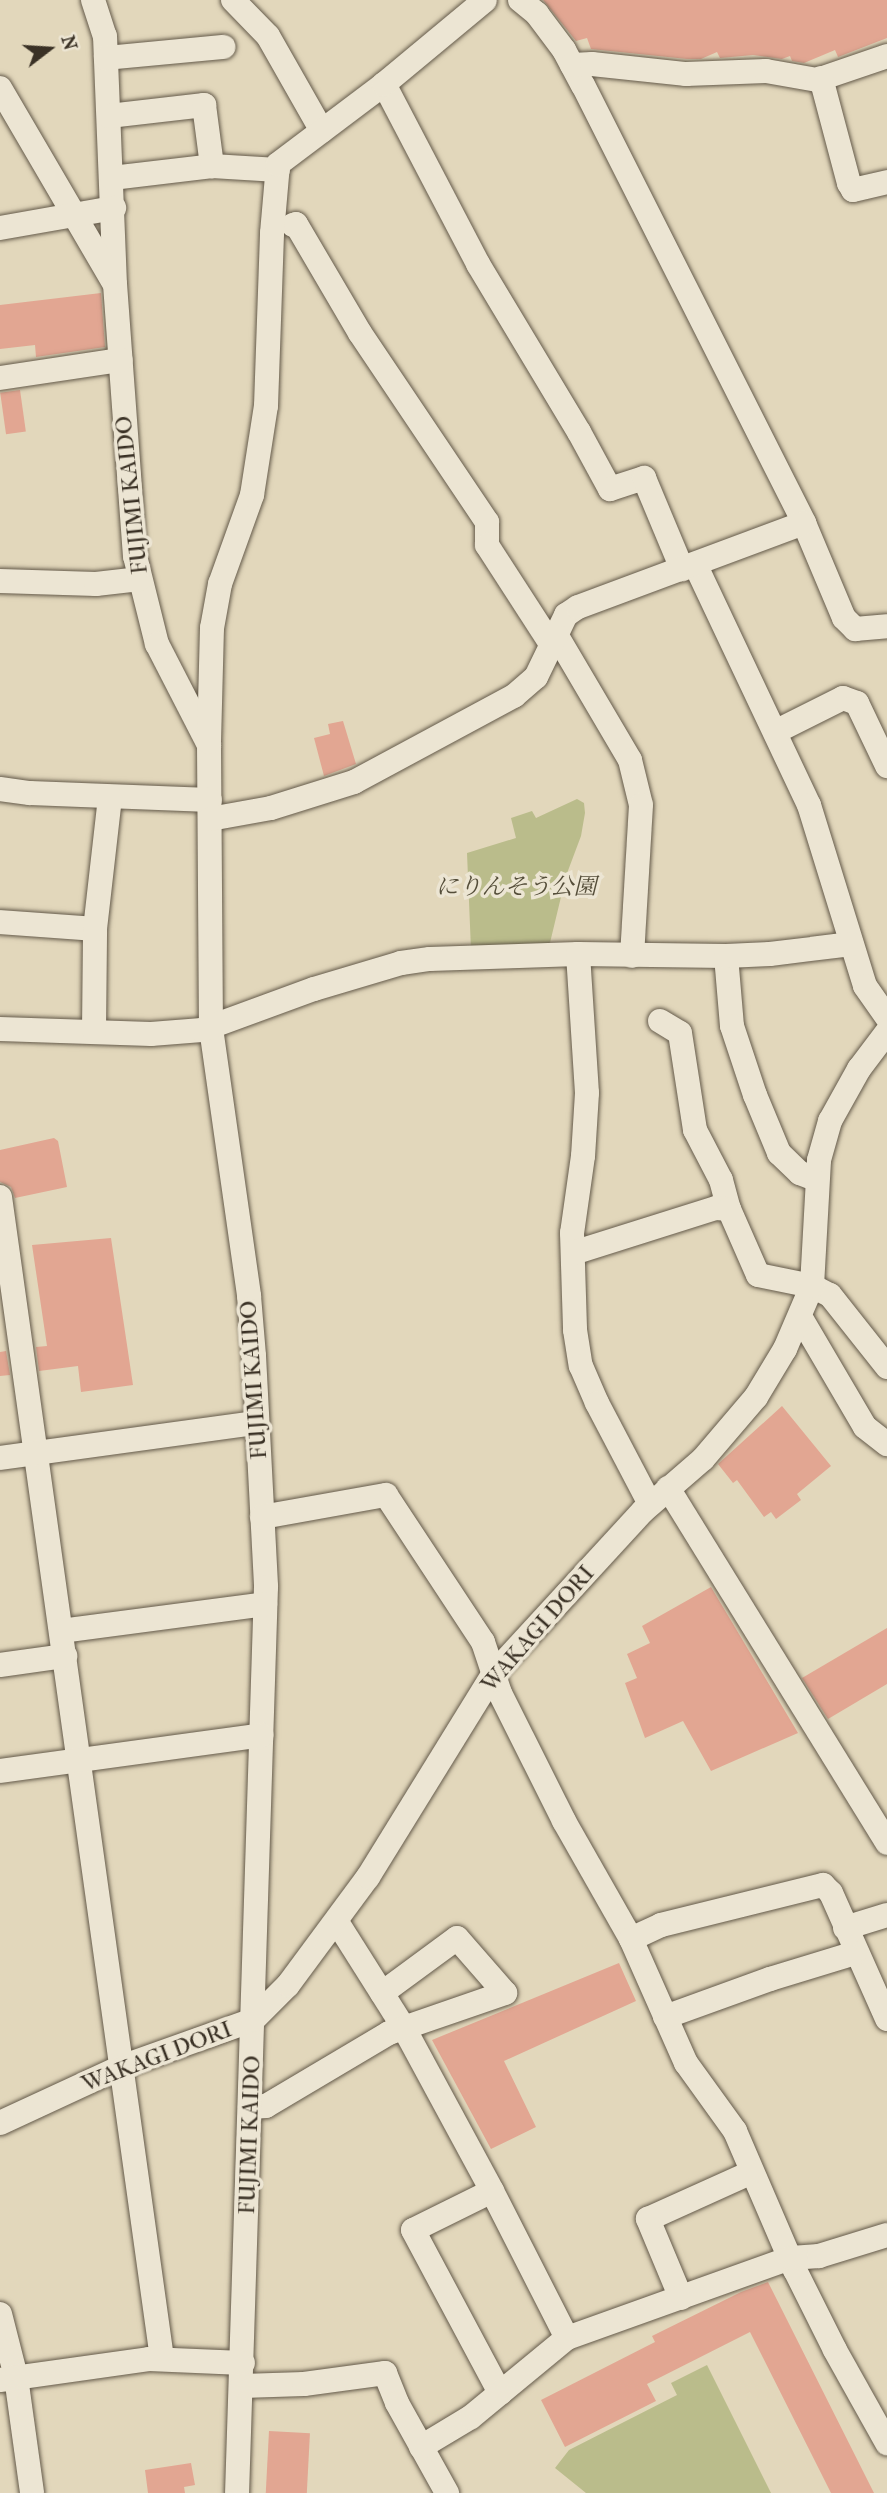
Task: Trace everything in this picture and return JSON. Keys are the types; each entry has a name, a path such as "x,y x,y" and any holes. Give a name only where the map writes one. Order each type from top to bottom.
{"street":[{"name":"FUJIMI KAIDO","path":"93,0 105,36 115,284 130,513 140,579 158,648 209,746 211,1028 249,1296 257,1423 265,1604 243,2375 237,2493"},
{"path":"209,746 212,628 220,584 252,495 266,405 281,230 278,164 384,84 485,0"},
{"path":"520,0 537,14 572,65 804,523 849,626 866,630 887,626"},
{"path":"245,4 268,36 322,131"},
{"path":"106,58 223,47"},
{"path":"572,65 592,64 686,74 766,71 821,78 887,56"},
{"path":"821,78 853,190 887,183"},
{"path":"384,84 478,264 579,432 610,489 644,478 775,732 809,805 865,986 887,1017"},
{"path":"0,88 115,284"},
{"path":"109,116 204,105 212,166"},
{"path":"112,178 212,166 278,170"},
{"path":"0,229 114,208"},
{"path":"281,230 296,224 360,333 487,522 487,545 555,642 630,760 640,806 632,956"},
{"path":"0,378 121,360"},
{"path":"0,789 110,797 210,809 271,808 342,786 396,762 514,696 536,677 566,615 578,607 804,523"},
{"path":"0,581 96,584 140,579"},
{"path":"775,732 843,698 857,703 887,765"},
{"path":"94,1031 95,929 110,797"},
{"path":"0,922 95,929"},
{"path":"0,1029 151,1034 211,1028 314,989 401,963 430,959 578,954 726,956 770,954 851,944"},
{"path":"578,954 587,1093 573,1253 575,1330 581,1366 597,1404 887,1843"},
{"path":"726,956 732,1026 755,1095 779,1153 800,1173 817,1180"},
{"path":"660,1021 680,1033 695,1130 721,1180 729,1209 758,1275 812,1286 830,1295 887,1367"},
{"name":"WAKAGI DORI","path":"0,2123 121,2067 253,2020 288,1985 337,1922 494,1673 659,1496 704,1459 756,1397 800,1318 812,1286 817,1180 824,1140 834,1113 859,1069 887,1032"},
{"path":"0,1197 162,2359"},
{"path":"573,1253 716,1208 729,1209"},
{"path":"800,1318 865,1427 887,1444"},
{"path":"0,1458 257,1423"},
{"path":"262,1517 386,1495 483,1642 500,1693 564,1821 631,1939 686,2063 735,2131 835,2350 887,2443"},
{"path":"61,1631 265,1604"},
{"path":"0,1665 65,1656"},
{"path":"0,1771 262,1735"},
{"path":"631,1939 661,1925 823,1885 831,1893 855,1953 887,2019"},
{"path":"845,1928 887,1915"},
{"path":"337,1922 404,2028 567,2338"},
{"path":"251,2107 265,2106 389,2033 505,1993 457,1938 382,1993"},
{"path":"665,2017 770,1979 855,1953"},
{"path":"681,2298 648,2220 752,2172"},
{"path":"492,2191 413,2230 500,2393"},
{"path":"421,2447 471,2417 567,2338 791,2258 819,2256 887,2235"},
{"path":"0,2314 8,2379 32,2493"},
{"path":"8,2379 162,2359 304,2384 385,2372 397,2403 447,2493"}],"green space":[{"name":"にりんそう公園","path":"577,799 584,803 581,836 566,876 549,947 471,950 467,853 516,838 511,818 532,811 536,818"},
{"path":"707,2365 771,2493 586,2493 555,2468 569,2450 677,2395 671,2383"}],"building":[{"path":"543,0 887,0 887,38 838,57 835,50 804,63 792,61 790,56 782,59 753,55 720,58 717,52 701,59 687,59 591,49 587,38 576,41"},
{"path":"101,293 105,347 36,357 35,345 0,349 0,305"},
{"path":"20,390 26,432 6,434 0,393"},
{"path":"343,721 356,764 324,776 314,738 330,734 328,724"},
{"path":"54,1138 58,1141 67,1187 15,1198 11,1187 0,1182 0,1150"},
{"path":"111,1238 133,1385 81,1392 78,1366 39,1371 36,1347 47,1346 32,1245"},
{"path":"6,1351 10,1375 0,1376 0,1352"},
{"path":"782,1406 831,1466 797,1494 801,1500 776,1519 771,1512 764,1517 737,1480 733,1483 718,1464"},
{"path":"711,1587 798,1733 711,1771 683,1721 645,1738 625,1683 637,1678 627,1654 650,1643 642,1626"},
{"path":"887,1628 887,1684 828,1719 802,1678"},
{"path":"619,1963 636,2001 504,2061 536,2127 491,2149 432,2040"},
{"path":"768,2282 874,2493 831,2493 750,2332 647,2384 656,2401 565,2447 541,2400 655,2342 652,2336 741,2292"},
{"path":"269,2431 310,2433 307,2493 266,2493"},
{"path":"191,2463 195,2485 184,2487 185,2493 148,2493 145,2470"}]}
